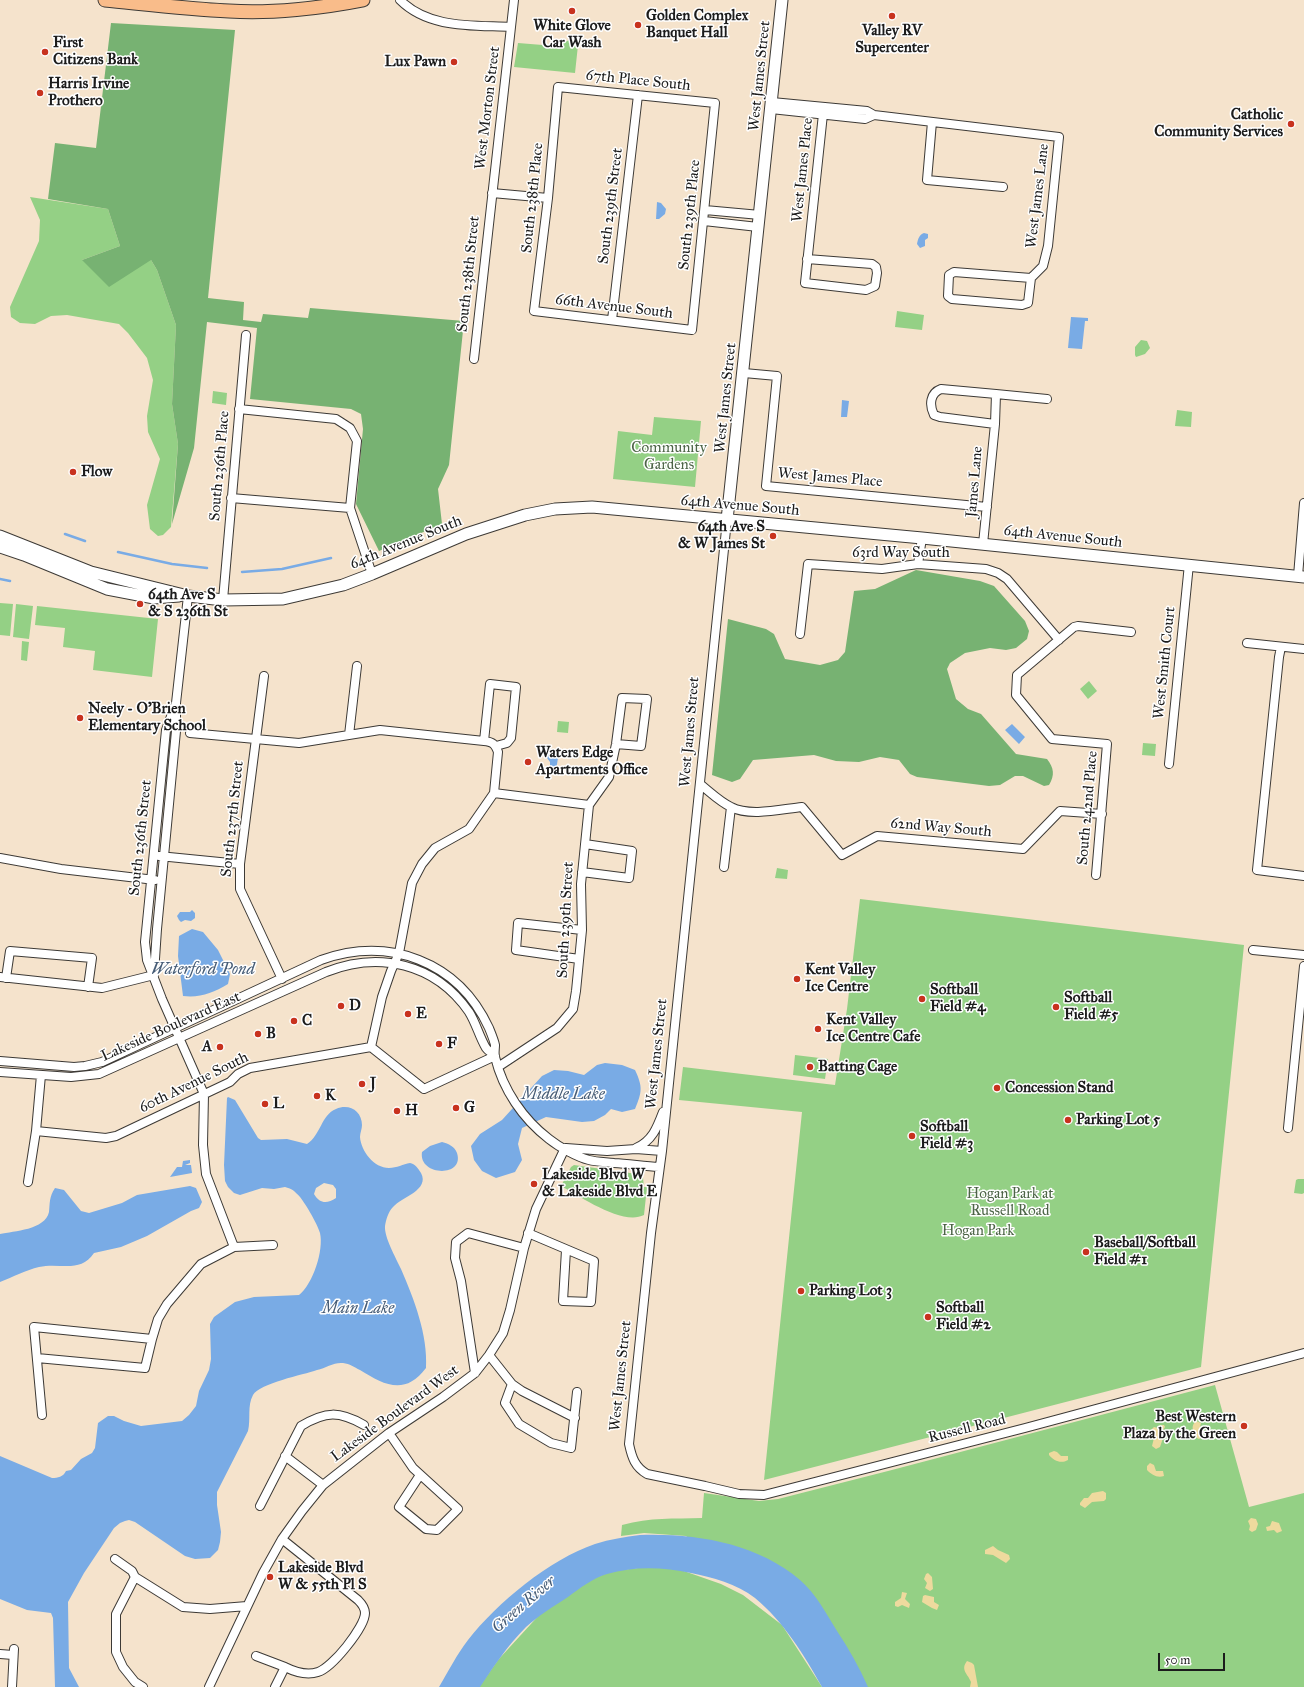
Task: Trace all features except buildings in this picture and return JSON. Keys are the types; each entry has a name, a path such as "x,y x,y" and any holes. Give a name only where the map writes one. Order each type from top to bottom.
{"main road":[{"path":"105,0 255,12 311,8 363,0"}],"street":[{"path":"400,0 408,9 439,22 511,27 514,0"},
{"name":"West James Street","path":"636,1466 629,1444 701,785 727,520 744,373 782,0"},
{"name":"West Morton Street","path":"492,193 511,27"},
{"name":"67th Place South","path":"558,87 715,103"},
{"name":"South 238th Place","path":"534,311 548,198 558,87"},
{"name":"South 239th Street","path":"612,320 638,95"},
{"name":"South 239th Place","path":"692,330 715,103"},
{"path":"772,105 823,111 865,119 874,115 932,122 927,180 1003,187"},
{"name":"West James Place","path":"807,259 872,264 876,267 877,273 875,286 866,290 805,284 807,259 823,111"},
{"name":"West James Lane","path":"932,122 1059,137 1048,246 1043,266 1031,278"},
{"path":"492,193 548,198"},
{"name":"South 238th Street","path":"474,359 492,193"},
{"path":"705,210 760,215"},
{"path":"704,221 758,227"},
{"path":"954,272 1031,278 1028,303 1022,305 952,299 948,296 949,275 954,272"},
{"name":"66th Avenue South","path":"534,311 692,330"},
{"name":"South 236th Place","path":"223,600 246,335"},
{"name":"West James Place","path":"744,373 777,376 766,486 987,507"},
{"path":"996,394 995,424 940,417 934,415 930,407 932,398 936,391 941,389 996,394 1047,399"},
{"path":"239,409 336,419 350,428 357,442 350,508 372,574"},
{"name":"James Lane","path":"984,544 995,424"},
{"path":"231,498 350,508"},
{"path":"1301,576 1304,503"},
{"name":"64th Avenue South","path":"0,536 91,572 188,596 223,600 276,599 298,596 343,585 466,534 525,515 555,509 592,507 1301,576"},
{"path":"918,564 922,538"},
{"name":"64th Avenue South","path":"0,547 24,555 106,589 154,598 188,596"},
{"name":"63rd Way South","path":"800,634 808,564 882,570 918,564 986,569 998,573 1006,579 1058,640"},
{"name":"West Smith Court","path":"1169,764 1189,564"},
{"name":"South 236th Street","path":"154,975 161,880 176,731 176,703 188,596"},
{"name":"South 242nd Place","path":"1096,875 1107,744 1052,739 1016,695 1017,675 1074,627 1078,626 1131,632"},
{"path":"1247,643 1304,648"},
{"path":"1281,646 1257,870 1304,876"},
{"path":"349,735 357,666"},
{"name":"South 237th Street","path":"264,676 240,864 240,889 282,979"},
{"path":"484,741 490,684 516,687 511,738 507,743 496,746"},
{"name":"South 239th Street","path":"498,1067 557,1028 573,1008 582,930 582,872 589,805 609,777 616,744 622,698 646,699 641,746 616,744"},
{"name":"South 236th Street","path":"176,703 166,730 145,942 147,960 204,1094 203,1145 206,1174 234,1247"},
{"path":"190,732 256,739 308,742 380,730 484,741 491,742 496,746 498,752 494,793 468,829 435,848 422,864 412,883 399,953 382,997 371,1047 424,1089 495,1056"},
{"name":"62nd Way South","path":"701,785 731,807 744,811 755,812 802,807 842,855 877,836 1023,849 1060,811 1102,814"},
{"path":"494,793 589,805"},
{"path":"724,867 731,807"},
{"path":"582,872 629,878 632,851 585,844"},
{"path":"154,856 240,864"},
{"path":"0,858 61,869 161,880"},
{"path":"579,958 516,950 518,923 582,930"},
{"name":"Lakeside Boulevard East","path":"0,1061 42,1065 85,1066 102,1062 321,960 347,953 373,950 399,953 435,967 454,980 465,991 483,1016 490,1030 495,1044 495,1056 498,1067 515,1103 523,1115 550,1140 590,1160 659,1167"},
{"path":"1253,950 1304,955"},
{"path":"88,987 92,958 10,951 3,977 88,987 110,987 154,975"},
{"name":"Lakeside Boulevard East","path":"0,1072 71,1077 99,1074 339,967 367,962 395,963 411,967 440,982 453,992 464,1005 473,1018 486,1049 495,1056"},
{"path":"1288,1128 1304,966"},
{"name":"60th Avenue South","path":"36,1131 106,1138 116,1136 230,1082 238,1074 250,1068 371,1047"},
{"path":"28,1182 36,1131 41,1075"},
{"path":"636,1149 645,1144 652,1137 667,1104"},
{"name":"Lakeside Boulevard East","path":"565,1148 608,1151 636,1149 662,1151"},
{"name":"Lakeside Boulevard West","path":"209,1687 263,1573 282,1539 323,1485 389,1433 443,1397 475,1373 489,1355 503,1333 510,1310 524,1248 536,1209 565,1148"},
{"path":"475,1373 461,1281 455,1258 456,1242 468,1233 524,1248"},
{"path":"528,1234 594,1261 592,1302 563,1301 566,1250"},
{"path":"37,1358 145,1368 158,1318 167,1304 201,1264 234,1247 273,1245"},
{"path":"42,1415 34,1327 152,1338"},
{"name":"Russell Road","path":"636,1466 647,1474 739,1494 764,1495 1033,1426 1304,1353"},
{"path":"489,1355 512,1384 522,1391 575,1418"},
{"path":"512,1384 505,1403 519,1424 551,1442 571,1448 577,1392"},
{"path":"260,1506 301,1426 325,1414 337,1414 350,1417 364,1425"},
{"path":"389,1433 413,1468 458,1509 437,1530 426,1529 399,1506 420,1475"},
{"path":"285,1456 323,1485"},
{"path":"256,1656 304,1674 318,1672 325,1669 343,1652 364,1618 365,1609 358,1600 282,1539"},
{"path":"115,1559 132,1571 135,1577 183,1607 210,1609 247,1606"},
{"path":"135,1577 116,1614 116,1652 123,1667 135,1682 143,1687"},
{"path":"0,1654 13,1652 12,1687"},
{"path":"274,1687 284,1667"}],"green space":[{"path":"111,23 235,30 208,298 244,302 243,320 261,322 263,314 308,318 310,308 464,321 449,465 438,489 442,524 379,551 356,504 363,429 361,414 351,409 250,399 257,328 207,322 194,448 172,524 178,444 172,404 176,325 157,270 151,260 109,287 82,260 120,246 108,209 48,199 55,143 96,148"},
{"path":"579,36 575,73 514,67 518,43 555,46"},
{"path":"30,197 108,209 120,246 82,260 151,260 157,270 176,325 172,404 178,444 171,527 163,535 158,536 150,529 147,505 160,459 148,432 147,416 153,380 147,358 128,333 119,324 67,315 51,316 35,324 20,323 11,317 10,307 39,241 40,220"},
{"path":"897,311 924,315 922,330 895,327"},
{"path":"1141,340 1147,341 1150,348 1145,354 1136,357 1135,347"},
{"path":"213,391 227,393 226,405 212,403"},
{"path":"1177,410 1192,412 1191,427 1175,426"},
{"name":"Community Gardens","path":"654,417 701,421 695,487 613,479 618,431 652,435"},
{"path":"916,570 980,581 994,586 1025,621 1029,631 1027,639 1016,648 1006,650 990,648 965,653 950,663 947,669 956,699 968,709 981,714 1016,754 1047,759 1053,772 1049,785 1044,786 1023,776 1015,776 1000,785 989,786 917,777 910,774 899,760 880,757 859,762 836,761 814,755 753,760 740,779 732,782 712,775 728,619 766,629 774,634 785,659 820,665 838,660 845,652 854,591 875,589"},
{"path":"0,603 13,604 10,636 0,635"},
{"path":"16,604 33,606 29,639 13,637"},
{"path":"37,606 158,619 152,677 93,670 95,651 63,647 65,628 35,625"},
{"path":"22,641 29,642 27,661 21,660"},
{"path":"1089,681 1097,691 1088,699 1080,689"},
{"path":"558,721 569,722 568,733 557,732"},
{"path":"1143,743 1156,744 1155,756 1142,755"},
{"path":"777,868 788,870 787,879 775,878"},
{"name":"Hogan Park at Russell Road","path":"860,899 1244,945 1201,1367 764,1480 802,1112 679,1100 683,1067 835,1085 847,1009"},
{"name":"Batting Cage","path":"795,1055 828,1059 825,1079 793,1075"},
{"path":"574,1165 637,1174 643,1178 644,1187 647,1187 644,1215 624,1217 601,1208 561,1186 571,1167"},
{"path":"1304,1179 1304,1193 1302,1194 1294,1193 1296,1180"},
{"path":"1215,1385 1249,1507 1304,1493 1304,1687 864,1687 686,1536 644,1533 621,1536 622,1525 633,1522 662,1519 702,1518 704,1493 759,1501 778,1499"},
{"path":"655,1566 681,1570 721,1584 743,1595 782,1625 822,1687 479,1687 498,1660 541,1613 594,1578 613,1571"}],"sand":[{"path":"1196,1421 1201,1423 1200,1427 1204,1430 1202,1437 1199,1439 1193,1431 1193,1425"},
{"path":"1162,1425 1165,1427 1161,1433 1163,1438 1160,1447 1156,1449 1152,1446 1154,1438 1151,1430 1154,1427 1158,1428"},
{"path":"1054,1451 1061,1456 1068,1456 1068,1460 1060,1462 1053,1459 1049,1453"},
{"path":"1150,1463 1154,1465 1156,1471 1163,1471 1164,1476 1161,1477 1153,1475 1149,1472 1147,1470 1147,1466"},
{"path":"1103,1491 1106,1493 1106,1499 1104,1501 1092,1502 1085,1508 1080,1505 1084,1498 1088,1498 1092,1493"},
{"path":"1251,1518 1256,1519 1258,1524 1256,1530 1252,1532 1249,1530 1250,1526 1248,1521"},
{"path":"1272,1521 1279,1523 1282,1531 1277,1533 1274,1530 1267,1531 1266,1527 1270,1526"},
{"path":"993,1546 1009,1555 1010,1559 1006,1563 993,1555 985,1554 985,1550"},
{"path":"928,1573 932,1577 933,1589 930,1591 925,1588 927,1583 924,1579"},
{"path":"902,1592 907,1593 905,1599 910,1604 909,1608 902,1605 898,1607 895,1606 895,1602 901,1598"},
{"path":"923,1596 934,1597 934,1602 939,1605 937,1610 922,1602"},
{"path":"967,1661 974,1665 978,1687 970,1687 971,1682 964,1669"}],"water":[{"path":"657,202 661,203 666,209 665,214 659,219 656,219"},
{"path":"924,233 928,234 928,238 925,240 925,246 920,248 917,244 918,240"},
{"path":"1071,317 1088,318 1088,321 1085,321 1082,349 1068,348"},
{"path":"842,400 849,401 847,417 841,417"},
{"path":"1012,724 1025,737 1019,744 1005,730"},
{"path":"548,746 558,758 556,770 550,769 550,762 542,751"},
{"path":"192,910 195,913 195,918 191,921 185,920 181,922 179,920 177,916 180,912 190,912"},
{"name":"Waterford Pond","path":"192,929 203,932 218,950 230,974 228,984 217,990 201,995 183,996 178,956 179,936"},
{"name":"Middle Lake","path":"605,1063 622,1065 635,1070 641,1090 635,1109 622,1112 611,1109 605,1115 594,1121 582,1122 546,1117 522,1128 518,1144 522,1160 515,1172 496,1178 482,1171 474,1160 471,1146 480,1134 502,1120 542,1076 554,1070 568,1071 584,1075 597,1065"},
{"name":"Main Lake","path":"228,1097 235,1100 258,1138 261,1140 287,1139 307,1144 315,1136 324,1120 331,1112 341,1107 350,1108 357,1112 360,1116 362,1125 360,1136 361,1142 369,1158 373,1162 389,1168 410,1163 419,1169 423,1179 422,1184 414,1193 397,1203 391,1209 385,1226 385,1231 388,1242 406,1281 419,1317 425,1343 426,1368 418,1377 410,1382 402,1385 394,1385 377,1380 350,1365 340,1363 273,1383 257,1391 251,1399 248,1431 217,1492 217,1505 221,1532 218,1550 210,1558 195,1559 185,1556 135,1522 129,1520 125,1521 114,1528 84,1573 68,1602 69,1668 79,1687 55,1687 53,1618 51,1613 27,1610 0,1599 0,1456 52,1478 56,1478 62,1476 66,1471 71,1470 81,1459 92,1453 95,1448 98,1423 108,1416 114,1416 124,1421 141,1426 182,1421 196,1406 199,1391 209,1370 211,1359 210,1324 214,1317 235,1302 254,1297 299,1295 309,1283 319,1257 321,1240 320,1233 310,1212 295,1192 285,1187 274,1189 262,1188 240,1195 234,1193 228,1187 225,1181 224,1165","holes":["324,1183 333,1185 336,1189 336,1198 333,1200 324,1202 319,1200 314,1194 316,1188"]},
{"path":"442,1142 453,1147 457,1153 458,1161 454,1167 441,1171 427,1166 423,1160 422,1152 430,1146"},
{"path":"190,1160 190,1163 185,1165 191,1165 192,1173 170,1177 177,1167 182,1167 183,1161"},
{"path":"190,1186 196,1188 202,1202 199,1208 147,1236 121,1247 94,1253 82,1263 76,1265 39,1267 0,1282 0,1234 28,1229 42,1223 49,1212 51,1197 55,1188 64,1190 81,1211 89,1213 122,1203 137,1195"},
{"name":"Green River","path":"640,1535 682,1536 724,1543 765,1557 783,1567 806,1585 816,1598 850,1651 868,1687 822,1687 801,1651 784,1628 765,1607 748,1593 716,1579 680,1571 649,1568 617,1571 597,1578 546,1611 526,1627 513,1641 480,1687 439,1687 456,1657 480,1626 509,1597 543,1571 560,1560 595,1544 623,1537"}],"waterway":[{"path":"65,534 85,541"},
{"path":"118,552 172,564 207,568"},
{"path":"242,572 282,569 331,558"},
{"path":"0,579 10,581"}],"place":[{"name":"White Glove Car Wash","path":"572,11"},
{"name":"Valley RV Supercenter","path":"892,16"},
{"name":"Golden Complex Banquet Hall","path":"638,25"},
{"name":"First Citizens Bank","path":"45,52"},
{"name":"Lux Pawn","path":"454,62"},
{"name":"Harris Irvine Prothero","path":"40,93"},
{"name":"Catholic Community Services","path":"1291,124"},
{"name":"Flow","path":"73,472"},
{"name":"64th Ave S & W James St","path":"773,536"},
{"name":"64th Ave S & S 236th St","path":"140,604"},
{"name":"Neely - O'Brien Elementary School","path":"80,718"},
{"name":"Waters Edge Apartments Office","path":"528,762"},
{"name":"Kent Valley Ice Centre","path":"797,979"},
{"name":"Softball Field #4","path":"922,999"},
{"name":"D","path":"341,1006"},
{"name":"Softball Field #5","path":"1056,1007"},
{"name":"E","path":"408,1014"},
{"name":"C","path":"294,1021"},
{"name":"Kent Valley Ice Centre Cafe","path":"818,1029"},
{"name":"B","path":"258,1034"},
{"name":"F","path":"439,1044"},
{"name":"A","path":"220,1047"},
{"name":"Batting Cage","path":"810,1067"},
{"name":"J","path":"362,1084"},
{"name":"Concession Stand","path":"997,1088"},
{"name":"K","path":"317,1096"},
{"name":"L","path":"265,1104"},
{"name":"G","path":"456,1108"},
{"name":"H","path":"397,1111"},
{"name":"Parking Lot 5","path":"1068,1120"},
{"name":"Softball Field #3","path":"912,1136"},
{"name":"Lakeside Blvd W & Lakeside Blvd E","path":"534,1184"},
{"name":"Baseball/Softball Field #1","path":"1086,1252"},
{"name":"Parking Lot 3","path":"801,1291"},
{"name":"Softball Field #2","path":"928,1317"},
{"name":"Best Western Plaza by the Green","path":"1244,1426"},
{"name":"Lakeside Blvd W & 55th Pl S","path":"270,1577"}],"park label":[{"name":"Hogan Park","path":"978,1231"}]}
